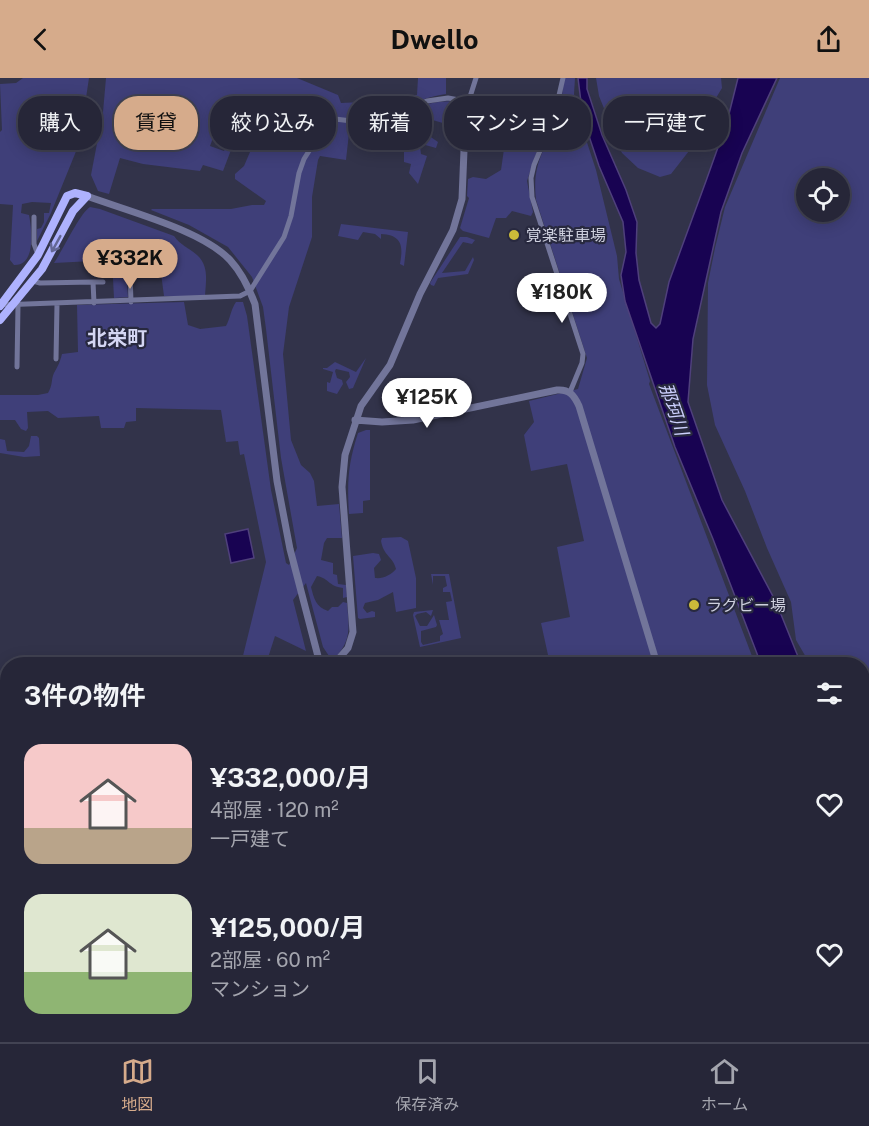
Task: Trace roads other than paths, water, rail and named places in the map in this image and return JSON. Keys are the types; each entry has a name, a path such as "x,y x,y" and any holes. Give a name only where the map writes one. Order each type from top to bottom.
{"main road":[{"path":"0,305 38,255 67,196 75,193 87,196 73,211 52,252 33,281 16,305 0,320"}],"street":[{"path":"470,96 476,78"},
{"path":"559,96 563,78"},
{"path":"0,305 234,298 250,291 288,229 304,159 316,137 330,120 335,118 368,123 437,99 444,99"},
{"path":"340,657 348,648 353,632 342,487 345,455 355,420 366,397 390,365 420,294 453,230 462,199 464,150"},
{"path":"540,150 531,178 532,197 583,354 570,392"},
{"path":"87,196 206,241 230,259 241,273 250,291 256,313 272,448 288,540 318,657"},
{"path":"34,217 34,244 38,255"},
{"path":"131,302 130,273 150,272"},
{"path":"33,281 40,283 103,282"},
{"path":"93,282 94,303"},
{"path":"56,359 57,304"},
{"path":"16,305 16,367"},
{"path":"355,420 398,422 557,390 570,392 576,398 579,406 655,657"}],"water":[{"path":"578,78 587,78 589,96 580,96"},
{"name":"那珂川","path":"738,78 777,78 742,153 721,212 693,339 688,402 722,500 776,602 798,657 758,657 675,447 625,301 621,275 626,252 623,222 591,142 591,101 603,137 603,150 609,150 637,222 636,253 639,280 651,323 656,328 660,324 669,282 717,150 729,150 729,114"},
{"path":"248,529 254,558 231,563 225,534"}],"place":[{"name":"覚楽駐車場","path":"514,235"},
{"name":"ラグビー場","path":"694,605"}],"district":[{"name":"北栄町","path":"117,338"}]}
